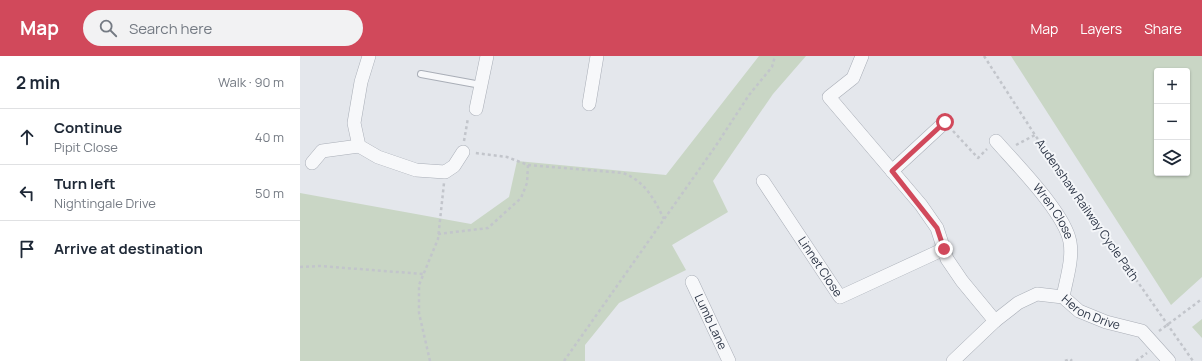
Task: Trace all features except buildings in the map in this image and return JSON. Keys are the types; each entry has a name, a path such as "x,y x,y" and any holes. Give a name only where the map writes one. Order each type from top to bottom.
{"street":[{"path":"359,146 354,123 361,82 369,56"},
{"path":"476,109 487,56"},
{"path":"589,104 597,56"},
{"path":"862,56 854,78 829,97 892,171 937,228 947,259 962,281 995,321"},
{"path":"892,171 945,122"},
{"name":"Wren Close","path":"996,140 1049,203 1065,227 1070,242 1069,263 1063,297"},
{"path":"312,163 322,151 359,146 378,157 416,170 445,172 454,166 463,152"},
{"name":"Linnet Close","path":"763,181 840,297 944,249"},
{"name":"Lumb Lane","path":"692,282 729,361"},
{"name":"Heron Drive","path":"953,361 995,321 1018,303 1037,294 1063,297 1079,311 1106,322 1142,331 1169,361"}],"lane":[{"path":"422,74 481,84"}],"path":[{"path":"564,361 715,147 748,95 772,67 775,56"},
{"name":"Audenshaw Railway Cycle Path","path":"984,56 1035,135 1167,326 1193,361"},
{"path":"476,109 469,114 463,152 508,157 528,165 623,173 633,177 644,185 654,198 664,220"},
{"path":"1005,151 1035,135"},
{"path":"959,139 978,158 996,140"},
{"path":"438,234 488,228 521,198 527,183 528,165"},
{"path":"430,361 418,314 418,286 438,240 445,172"},
{"path":"300,267 320,266 423,274"},
{"path":"1167,326 1202,299"},
{"path":"1065,361 1070,359 1072,361"}],"green space":[{"path":"759,56 806,56 773,94 713,181 728,212 672,245 686,270 619,303 585,345 585,361 300,361 300,193 471,224 509,197 517,161 666,175"},
{"path":"1011,56 1202,56 1202,277 1171,305"},
{"path":"1202,319 1202,338 1192,327"}],"route":[{"path":"944,249 937,228 921,205 892,171 945,122"}]}
